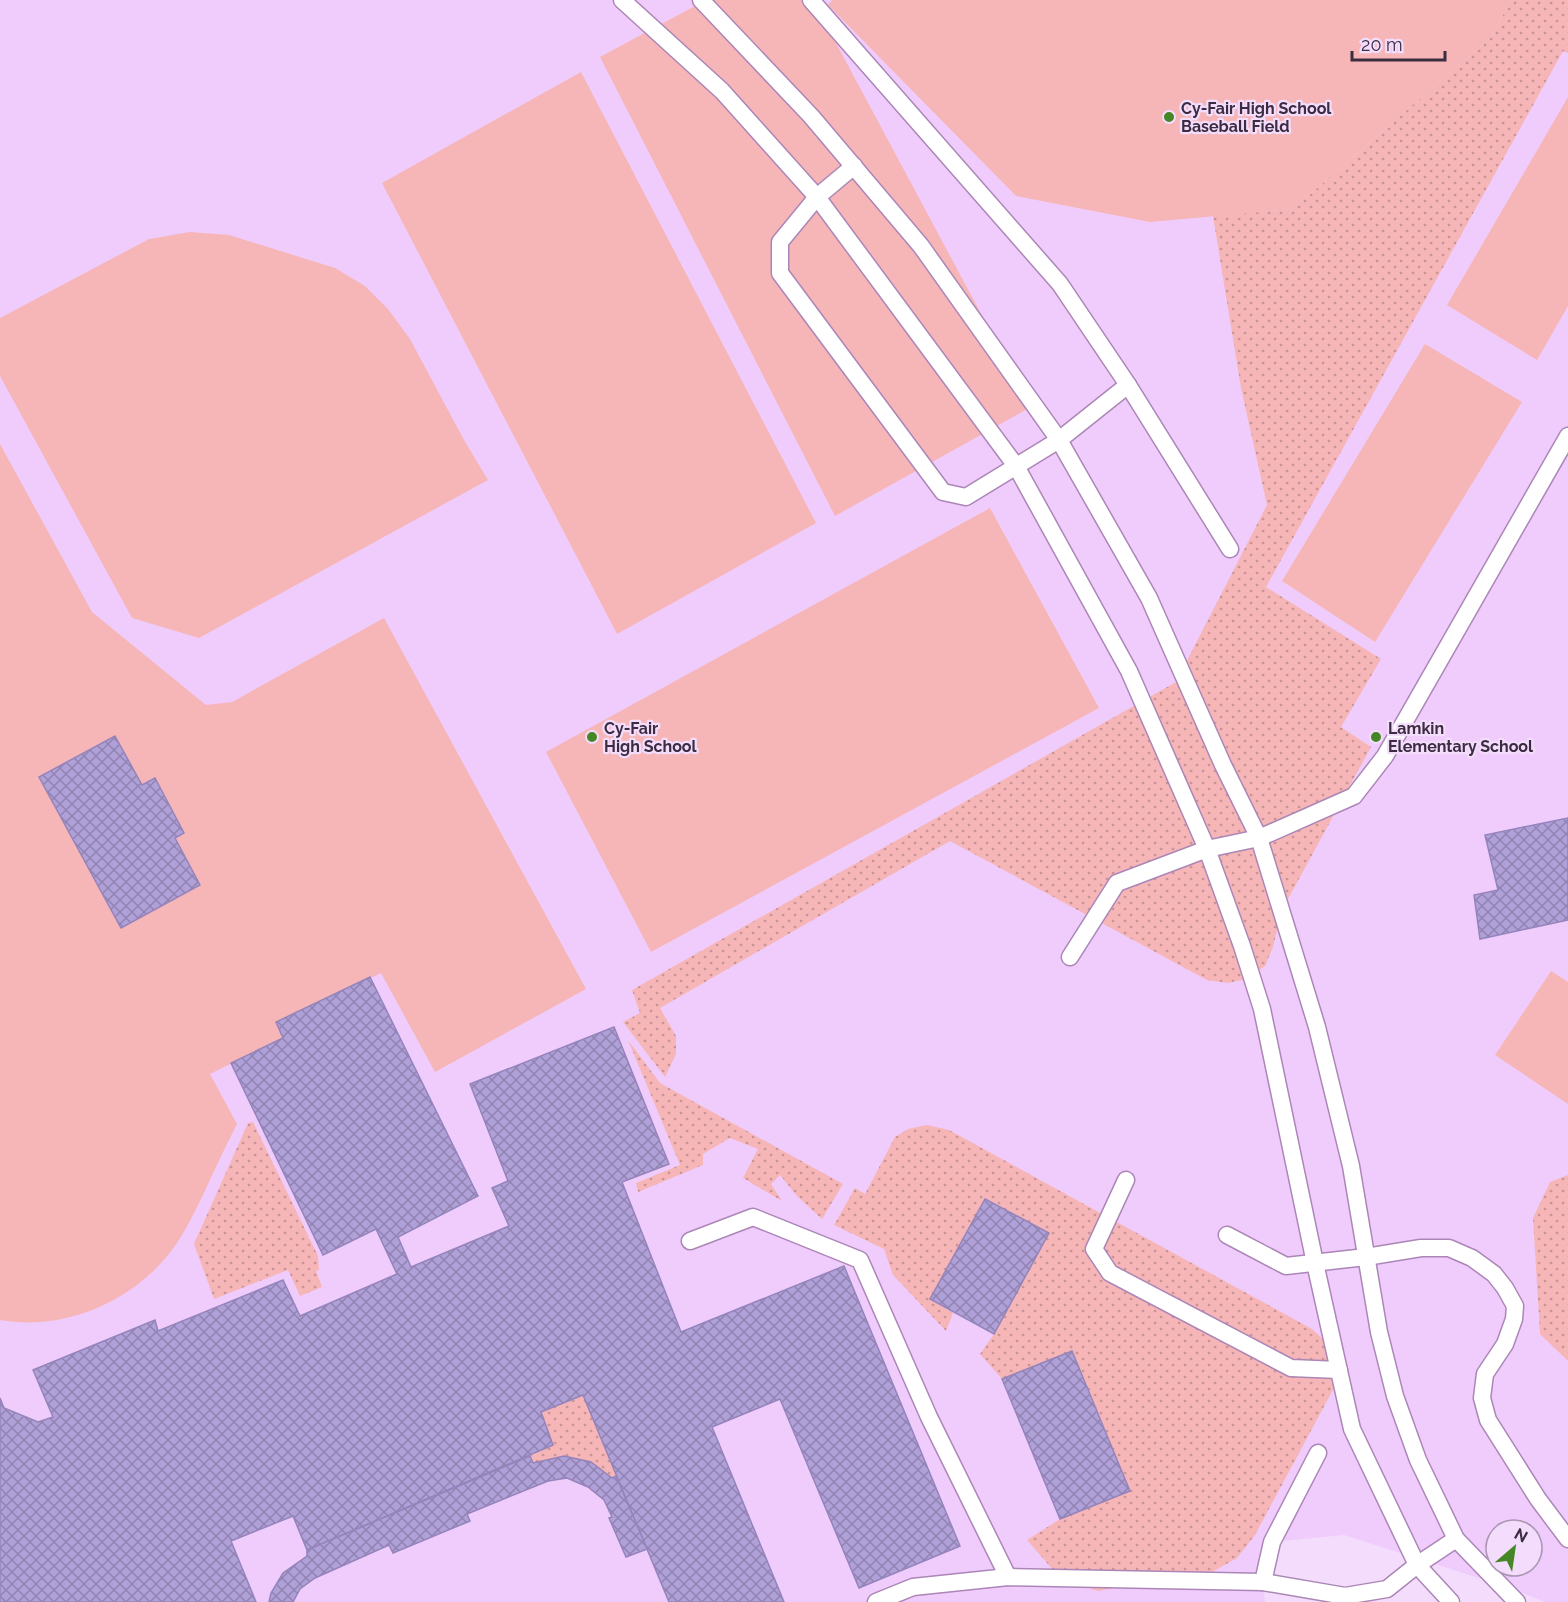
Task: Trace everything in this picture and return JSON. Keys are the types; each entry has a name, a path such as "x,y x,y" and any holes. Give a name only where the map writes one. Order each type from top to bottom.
{"lane":[{"path":"622,0 723,91 817,196 1016,466 1129,671 1207,849 1262,1009 1352,1429 1417,1565 1451,1602"},
{"path":"701,0 812,116 921,246 1059,440 1149,598 1223,765 1259,838 1317,1027 1351,1166 1378,1332 1395,1396 1418,1460 1456,1539 1517,1602"},
{"path":"811,0 1060,284 1128,385 1230,549"},
{"path":"854,166 817,196 780,242 780,273 943,492 966,497 1059,440 1128,385"},
{"path":"1070,957 1117,883 1207,849 1259,838 1354,796 1385,756 1568,436"},
{"path":"1126,1180 1094,1249 1110,1274 1291,1368 1340,1370"},
{"path":"690,1241 753,1217 860,1260 929,1417 1008,1577"},
{"path":"1227,1234 1286,1266 1421,1248 1449,1248 1472,1258 1494,1274 1515,1306 1514,1319 1505,1344 1485,1374 1482,1398 1488,1420 1538,1499 1568,1539"},
{"path":"1263,1582 1272,1542 1318,1454"},
{"path":"876,1602 913,1587 1008,1577 1263,1582 1345,1596 1387,1589 1417,1565 1456,1539"}],"shaded area":[{"name":"Cy-Fair High School","path":"0,0 1568,0 1568,1602 1545,1602 1513,1589 1344,1535 1272,1542 1263,1582 1265,1602 0,1602"},
{"path":"706,0 813,0 1031,407 835,516 600,57"},
{"name":"Cy-Fair High School Baseball Field","path":"832,0 1511,0 1491,37 1293,209 1150,222 1016,196 828,5"},
{"path":"1511,0 1568,0 1568,53 1563,51 1266,587 1381,659 1341,727 1371,747 1282,910 1273,947 1265,966 1246,979 1228,983 1207,980 950,841 660,1008 676,1036 676,1054 665,1077 623,1022 640,1013 632,990 1176,682 1267,505 1241,388 1213,216 1293,209 1491,37"},
{"path":"581,72 816,523 617,634 382,183"},
{"path":"1568,97 1568,306 1537,360 1447,305"},
{"path":"190,232 229,235 335,268 365,286 388,309 410,339 488,480 199,638 132,618 0,376 0,318 149,239"},
{"path":"1425,344 1522,402 1375,642 1282,581"},
{"path":"0,444 92,612 206,705 232,702 384,618 586,989 435,1072 381,973 276,1022 283,1038 210,1074 237,1124 177,1243 161,1263 122,1295 75,1316 51,1321 0,1320"},
{"path":"990,508 1099,708 651,952 546,752"},
{"path":"1551,971 1568,982 1568,1104 1495,1055"},
{"path":"628,1040 660,1083 843,1184 822,1219 797,1196 780,1175 771,1184 782,1201 743,1178 758,1149 730,1138 703,1154 703,1165 638,1192 636,1183 680,1165"},
{"path":"253,1122 318,1256 319,1270 316,1271 322,1287 300,1296 288,1270 214,1299 194,1244 248,1123"},
{"path":"927,1125 949,1130 1312,1329 1328,1344 1335,1386 1255,1535 1237,1558 1205,1576 1151,1581 1098,1591 1061,1579 1027,1540 1060,1519 1129,1491 1072,1351 1002,1379 980,1354 994,1334 1049,1233 985,1199 930,1299 953,1313 946,1331 893,1275 884,1249 834,1225 855,1188 865,1194 895,1137 908,1129"},
{"path":"1568,1175 1568,1361 1540,1334 1533,1218 1550,1182"},
{"path":"583,1395 616,1476 612,1478 591,1462 564,1456 533,1463 530,1456 553,1445 541,1412"}],"building":[{"path":"115,736 142,785 155,778 184,833 175,838 200,885 121,928 39,777"},
{"path":"1568,818 1568,920 1480,939 1474,895 1498,890 1485,835"},
{"path":"370,977 478,1196 398,1237 411,1267 509,1226 492,1188 508,1181 470,1084 614,1027 669,1164 622,1182 681,1332 844,1266 960,1546 859,1588 780,1399 712,1427 784,1602 669,1602 583,1395 541,1412 553,1445 307,1550 293,1516 231,1541 256,1602 0,1602 0,1398 4,1408 38,1422 53,1417 33,1370 155,1320 158,1331 283,1280 300,1316 397,1274 376,1229 323,1255 231,1063 283,1038 276,1022"},
{"path":"985,1199 1049,1233 994,1334 930,1299"},
{"path":"1072,1351 1130,1491 1060,1519 1002,1379"},
{"path":"530,1456 533,1463 564,1456 591,1462 612,1478 616,1476 647,1549 626,1557 609,1518 612,1517 604,1500 588,1487 567,1478 548,1481 467,1514 470,1521 393,1553 389,1545 315,1578 300,1589 293,1602 269,1602 271,1593 283,1573 307,1556 307,1550"}],"place":[{"name":"Cy-Fair High School Baseball Field","path":"1169,117"},
{"name":"Cy-Fair High School","path":"592,737"},
{"name":"Lamkin Elementary School","path":"1376,737"}]}
